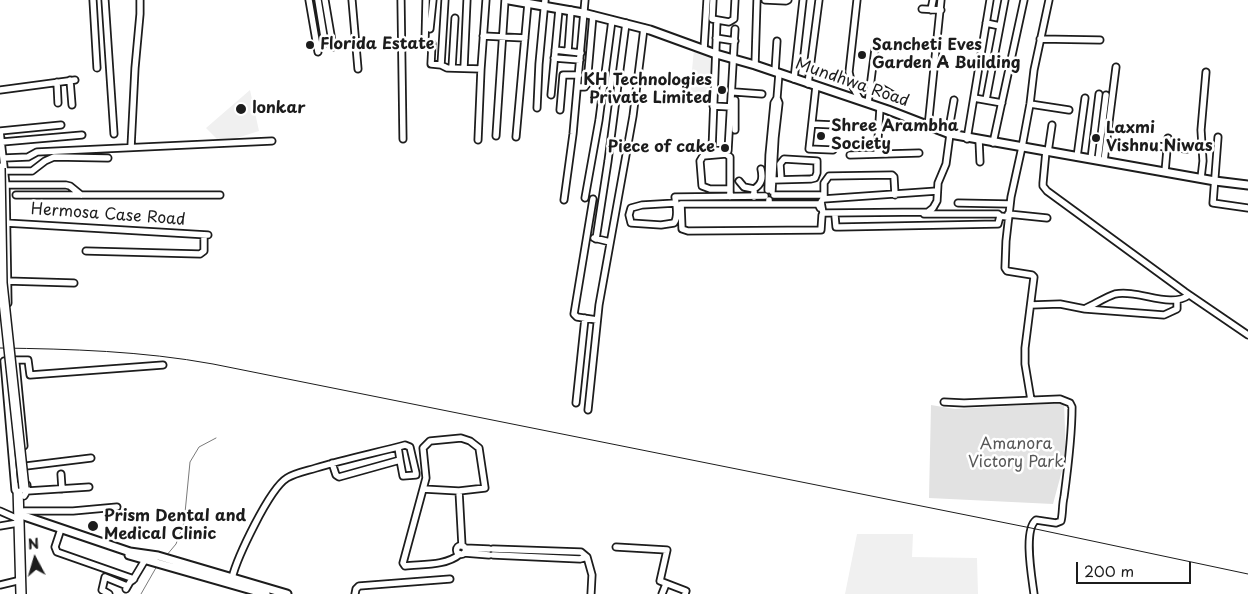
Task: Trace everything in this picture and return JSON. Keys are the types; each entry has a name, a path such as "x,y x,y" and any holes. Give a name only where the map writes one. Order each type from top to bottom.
{"highway":[{"path":"2,170 2,283 22,492 21,594"},
{"path":"0,311 22,492"},
{"path":"21,594 22,518"}],"main road":[{"name":"Mundhwa Road","path":"510,0 545,3 559,9 571,10 644,28 704,50 755,64 808,84 860,100 967,139 1248,185"},
{"path":"22,518 154,563 172,564"},
{"path":"22,518 130,552 158,556 172,564 231,580 243,588 266,594"},
{"path":"243,588 287,594"}],"street":[{"path":"92,0 97,68"},
{"path":"106,0 114,134"},
{"path":"131,147 140,0"},
{"path":"310,0 318,52"},
{"path":"318,0 325,43"},
{"path":"325,0 333,47"},
{"path":"352,0 358,69"},
{"path":"401,0 403,139"},
{"path":"426,0 425,43 432,44 431,64 441,64 444,67 452,68 481,68"},
{"path":"430,29 433,0"},
{"path":"441,64 445,0"},
{"path":"464,68 467,0"},
{"path":"478,140 486,0"},
{"path":"496,136 505,0"},
{"path":"564,200 578,87 585,0"},
{"path":"704,50 707,0"},
{"path":"713,0 711,17 714,20 730,22 734,19 735,0"},
{"path":"755,64 756,0"},
{"path":"765,0 788,0"},
{"path":"794,79 803,0"},
{"path":"808,84 819,0"},
{"path":"857,0 850,72 852,85 860,100"},
{"path":"932,10 933,0"},
{"path":"928,126 942,0"},
{"path":"967,139 990,0"},
{"path":"986,100 1004,0"},
{"path":"994,143 1024,0"},
{"path":"1031,400 1025,364 1025,348 1034,282 1033,276 1006,270 1008,216 1030,104 1040,39 1049,0"},
{"path":"516,137 525,38 526,2"},
{"path":"537,108 545,3"},
{"path":"551,96 559,9"},
{"path":"922,9 940,10"},
{"path":"568,51 571,10"},
{"path":"578,87 585,87 587,84 593,15"},
{"path":"452,68 455,18"},
{"path":"585,198 599,120 612,20"},
{"path":"717,20 712,150 728,151 735,59"},
{"path":"596,239 626,23"},
{"path":"986,23 1000,26"},
{"path":"588,410 597,320 633,116 644,28"},
{"path":"735,28 735,130"},
{"path":"483,36 525,38"},
{"path":"716,38 735,41"},
{"path":"1040,39 1100,40"},
{"path":"770,196 779,103 777,98 777,40"},
{"path":"868,104 875,49"},
{"path":"555,50 581,53"},
{"path":"554,58 580,60"},
{"path":"980,63 993,66"},
{"path":"1098,160 1116,67"},
{"path":"1201,178 1203,161 1201,130 1206,72"},
{"path":"560,110 563,75 579,75"},
{"path":"0,90 72,80 72,105"},
{"path":"57,82 58,102"},
{"path":"816,86 809,149 833,150"},
{"path":"871,87 883,89 893,95"},
{"path":"734,92 762,94"},
{"path":"1098,160 1103,94"},
{"path":"770,196 769,154 774,103 777,98"},
{"path":"974,98 1002,103"},
{"path":"1077,156 1086,98"},
{"path":"895,195 894,177 892,175 830,176 824,183 821,202 823,213 928,212 937,201 939,178 946,164 954,100"},
{"path":"1030,104 1069,110"},
{"path":"713,106 731,107"},
{"path":"877,154 880,108"},
{"path":"10,324 6,223 3,206 6,185 2,170 4,158 0,131 60,124"},
{"path":"812,124 835,125"},
{"path":"1052,125 1043,183 1045,189 1189,295 1248,335"},
{"path":"2,142 82,135"},
{"path":"1218,136 1213,203 1248,208"},
{"path":"1165,172 1168,138"},
{"path":"979,140 980,162"},
{"path":"4,158 28,156 37,152 272,142"},
{"path":"1144,145 1187,149"},
{"path":"850,155 919,153"},
{"path":"730,189 710,189 702,186 700,161 703,156 726,154 730,157 730,189 730,197"},
{"path":"2,170 32,171 54,157 108,158"},
{"path":"773,180 781,180 815,178 817,160 784,159 780,164 781,180"},
{"path":"739,181 744,187 754,189 760,186 762,169"},
{"path":"6,185 66,185 81,195"},
{"path":"754,189 754,197"},
{"path":"676,203 642,205 631,208 629,215 631,223 661,225 674,223 676,220 676,203 675,196 822,197 895,195 937,191"},
{"path":"16,195 220,195"},
{"path":"770,196 818,204 822,215 821,230 688,231 682,229 682,204 770,196"},
{"path":"593,199 574,314 577,317 597,320"},
{"path":"958,203 1010,204"},
{"path":"822,215 998,214 1000,216 1047,218"},
{"path":"835,216 836,226 840,227 998,224 1000,216"},
{"name":"Hermosa Case Road","path":"6,223 206,235 204,251 200,254 86,251"},
{"path":"587,237 610,242"},
{"path":"7,281 74,284"},
{"path":"1084,309 1116,294 1177,300 1189,295"},
{"path":"1031,305 1060,304 1084,309 1164,315 1177,309 1177,300"},
{"path":"576,403 585,318"},
{"path":"14,360 18,376 26,466 22,492"},
{"path":"89,487 22,492 15,489 2,374 4,361 28,360 30,375 163,364"},
{"path":"579,369 592,370"},
{"path":"944,402 1065,400 1072,407 1070,457 1061,520 1056,523 1036,520 1031,528 1030,553 1034,594"},
{"path":"10,436 23,434"},
{"path":"423,489 459,491 484,489 486,486 479,448 470,441 461,438 430,441 425,445 422,450 427,475 423,489 404,560 404,565 448,561 465,551 580,559 587,557 592,575 592,594"},
{"path":"231,580 243,549 258,519 278,486 285,479 332,463 405,445 410,447 416,474 404,476 398,447"},
{"path":"26,466 91,458"},
{"path":"332,463 336,475 339,477 400,460"},
{"path":"61,474 62,489"},
{"path":"459,491 465,551"},
{"path":"0,526 22,518 117,507"},
{"path":"0,511 22,518"},
{"path":"60,532 55,547 57,552 134,580"},
{"path":"616,547 667,550 660,582 686,591 685,594"},
{"path":"109,594 102,590 105,577 126,590 145,560"},
{"path":"355,594 359,586 450,579"},
{"path":"0,585 21,580"},
{"path":"662,594 666,584"}],"shaded area":[{"path":"694,49 715,56 712,92 690,92"},
{"name":"lonkar","path":"250,90 259,131 221,143 206,128"},
{"path":"857,534 913,534 912,557 977,558 978,594 845,594"}],"green space":[{"name":"Amanora Victory Park","path":"1064,403 1066,456 1053,504 929,498 931,405 955,409"}],"waterway":[{"path":"166,556 176,544 184,523 190,462 199,447 216,438"},
{"path":"141,594 157,566"}],"railway":[{"path":"0,348 133,353 213,364 1031,528 1248,574"}],"place":[{"name":"Florida Estate","path":"310,45"},
{"name":"Sancheti Eves Garden A Building","path":"862,55"},
{"name":"KH Technologies Private Limited","path":"722,90"},
{"name":"lonkar","path":"241,109"},
{"name":"Shree Arambha Society","path":"821,136"},
{"name":"Laxmi Vishnu Niwas","path":"1096,138"},
{"name":"Piece of cake","path":"725,148"},
{"name":"Prism Dental and Medical Clinic","path":"93,526"}]}
